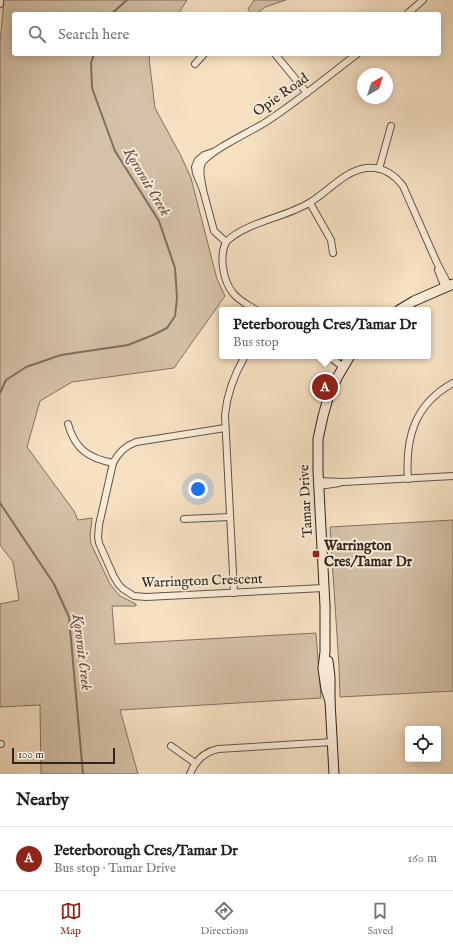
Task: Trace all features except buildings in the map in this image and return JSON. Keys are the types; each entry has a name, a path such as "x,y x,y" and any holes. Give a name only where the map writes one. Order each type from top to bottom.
{"street":[{"path":"409,12 423,0"},
{"path":"195,64 202,56"},
{"path":"277,56 307,93"},
{"name":"Opie Road","path":"226,242 214,231 203,190 200,162 266,122 307,93 354,56"},
{"path":"379,169 391,126"},
{"path":"252,307 234,294 228,283 222,256 226,242 240,231 310,203 352,172 366,168 379,169 393,176 403,186 437,263 449,286 414,301 404,307"},
{"path":"310,203 331,240 333,253"},
{"path":"234,593 225,415 228,392 232,380 243,359"},
{"name":"Tamar Drive","path":"334,774 330,677 325,652 324,588 318,452 320,428 329,395 346,362"},
{"path":"408,479 407,450 414,425 420,412 428,402 453,382"},
{"path":"68,424 74,440 87,455 113,463"},
{"name":"Warrington Crescent","path":"225,428 136,442 130,444 120,452 113,463 99,525 98,538 101,548 119,585 128,593 140,597 324,588"},
{"path":"319,484 453,476"},
{"path":"184,519 230,517"},
{"path":"190,774 195,763 205,754 218,749 333,742"},
{"path":"171,746 195,763"}],"shaded area":[{"path":"4,0 187,0 179,12 12,12 12,56 150,56 155,108 191,178 217,279 225,296 174,368 72,382 40,401 27,447 74,511 78,520 92,518 90,536 91,544 110,584 120,596 136,604 136,606 112,606 115,644 316,633 321,698 120,710 138,774 41,774 40,705 0,707 0,604 19,600 13,562 0,545 0,42"},
{"path":"254,0 286,0 265,7 259,12 250,12 248,9"},
{"path":"453,520 453,691 340,697 330,527"}],"waterway":[{"name":"Kororoit Creek","path":"113,12 127,0"},
{"name":"Kororoit Creek","path":"0,393 6,380 26,367 61,355 128,345 167,328 175,316 177,298 175,268 159,221 115,151 92,88 91,63 93,56"},
{"name":"Kororoit Creek","path":"0,503 54,584 69,617 83,774"}],"place":[{"name":"Peterborough Cres/Tamar Dr","path":"325,387"},
{"name":"Warrington Cres/Tamar Dr","path":"316,554"}]}
